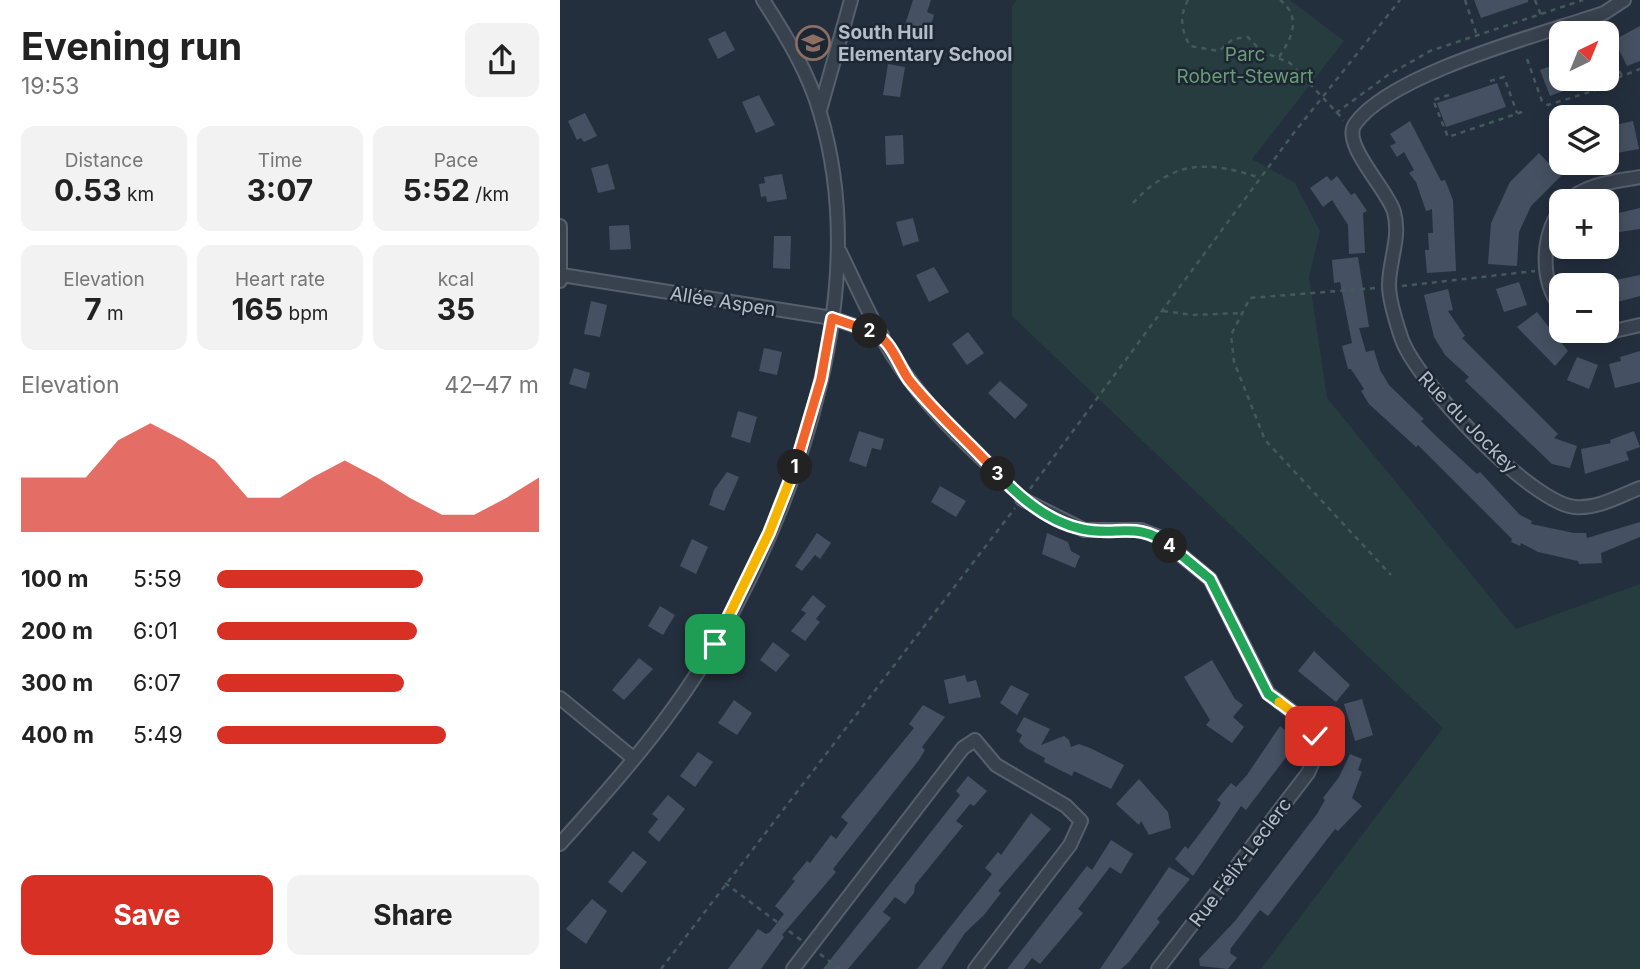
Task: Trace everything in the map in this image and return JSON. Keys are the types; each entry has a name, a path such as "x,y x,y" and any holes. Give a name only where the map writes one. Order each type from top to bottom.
{"street":[{"path":"560,844 676,703 715,644 769,533 790,482 818,390 832,318 839,252 828,143 820,110 799,63 763,0"},
{"path":"820,110 851,0"},
{"path":"1353,127 1374,108 1427,73 1604,13 1624,0"},
{"name":"Rue du Jockey","path":"1353,127 1351,138 1358,153 1388,196 1394,213 1397,230 1389,287 1409,360 1421,376 1489,448 1537,492 1550,499 1573,507 1587,507 1640,488"},
{"path":"1587,189 1640,177"},
{"path":"560,226 561,278"},
{"path":"1549,243 1544,262 1549,280"},
{"path":"839,252 882,335 908,378 965,443 993,469"},
{"name":"Allée Aspen","path":"561,278 832,318 882,335"},
{"path":"1619,330 1640,325"},
{"name":"Rue Félix-Leclerc","path":"1022,499 1083,530 1141,530 1159,537 1210,579 1268,694 1303,720 1315,736 1316,755 1308,773 1158,969"},
{"path":"560,698 633,758"},
{"path":"793,969 963,748 975,740 996,765 1066,806 1081,821 1070,845 975,969"}],"path":[{"path":"1188,0 1182,12 1182,30 1190,46 1219,51 1233,39 1248,37 1261,51 1290,62 1353,127"},
{"path":"1279,57 1290,42 1295,25 1287,5 1280,0"},
{"path":"661,969 1074,434 1261,178 1400,0"},
{"path":"1465,0 1477,36"},
{"path":"1535,0 1541,15"},
{"path":"1527,59 1542,101 1548,104 1612,85 1612,80 1640,69"},
{"path":"1619,69 1623,77"},
{"path":"1490,81 1504,77 1517,113"},
{"path":"1449,95 1433,100 1447,137 1525,111"},
{"path":"1133,203 1148,187 1180,169 1225,166 1261,178"},
{"path":"1399,286 1546,270"},
{"path":"1379,288 1250,298 1231,335 1234,362 1265,440 1391,575"},
{"path":"1163,311 1193,315 1242,313"},
{"path":"993,469 1022,499"},
{"path":"725,883 840,969"}],"green space":[{"name":"Parc Robert-Stewart","path":"1017,0 1290,0 1344,41 1252,159 1295,183 1320,231 1309,277 1327,398 1516,629 1640,584 1640,969 1261,969 1443,728 1012,316 1012,6"}],"building":[{"path":"913,0 931,0 927,12 934,15 927,38 903,31"},
{"path":"1474,0 1528,0 1528,2 1481,18"},
{"path":"1640,26 1640,61 1627,66 1619,50 1619,37"},
{"path":"725,31 735,50 718,59 708,39"},
{"path":"888,64 905,67 900,97 883,95"},
{"path":"1549,67 1549,91 1563,91 1550,96 1540,70"},
{"path":"1497,83 1506,107 1446,127 1437,103"},
{"path":"759,95 775,125 756,133 742,102"},
{"path":"585,113 597,136 584,142 581,138 577,140 568,121"},
{"path":"1410,121 1441,181 1445,180 1453,200 1456,271 1427,273 1425,250 1429,250 1428,233 1433,233 1432,209 1426,211 1416,182 1409,173 1414,170 1404,152 1397,157 1390,146 1396,143 1390,134"},
{"path":"1633,121 1639,149 1619,153 1619,124"},
{"path":"903,135 904,164 886,165 885,136"},
{"path":"1539,153 1549,163 1549,175 1561,176 1531,206 1519,232 1517,266 1488,264 1491,223 1510,182"},
{"path":"608,164 615,189 598,193 591,168"},
{"path":"782,174 787,199 767,202 766,196 761,197 759,184 765,183 764,177"},
{"path":"1327,176 1331,181 1337,176 1351,195 1355,193 1367,211 1363,213 1365,253 1349,254 1348,225 1332,200 1323,207 1310,188"},
{"path":"1640,208 1640,229 1619,232 1619,213"},
{"path":"913,218 919,241 903,246 896,222"},
{"path":"629,225 631,249 610,250 609,226"},
{"path":"774,236 791,236 790,269 773,268"},
{"path":"1358,257 1369,327 1359,328 1366,352 1374,350 1380,370 1389,385 1424,419 1421,421 1437,437 1477,474 1480,472 1520,515 1532,521 1531,524 1586,533 1587,538 1640,522 1640,537 1601,553 1602,563 1579,564 1578,561 1538,552 1521,543 1520,546 1511,542 1512,539 1418,445 1416,447 1369,404 1361,391 1364,389 1351,369 1348,369 1342,346 1352,343 1340,282 1334,283 1332,260"},
{"path":"934,267 949,292 929,302 916,275"},
{"path":"1640,275 1640,296 1619,302 1619,279"},
{"path":"1519,282 1527,305 1504,312 1496,289"},
{"path":"1448,289 1453,310 1448,311 1465,336 1462,338 1558,434 1554,438 1577,446 1570,468 1552,464 1465,381 1469,377 1445,355 1434,337 1424,295"},
{"path":"591,301 607,305 600,337 584,334"},
{"path":"1537,312 1549,327 1549,343 1562,343 1568,351 1555,366 1517,327"},
{"path":"968,332 984,353 967,365 952,344"},
{"path":"764,348 782,352 777,375 759,371"},
{"path":"1640,351 1640,382 1615,388 1609,364 1621,361 1620,357"},
{"path":"1577,357 1598,365 1589,389 1567,380"},
{"path":"574,368 590,373 586,389 569,384"},
{"path":"1000,381 1028,405 1015,419 988,393"},
{"path":"738,411 757,417 750,443 731,437"},
{"path":"859,431 884,439 881,450 872,448 866,467 849,461"},
{"path":"1634,431 1640,447 1626,452 1629,460 1585,474 1581,449 1611,443 1610,440"},
{"path":"727,472 739,477 724,511 709,505 714,490"},
{"path":"940,486 966,501 956,517 931,502"},
{"path":"817,533 831,543 820,559 815,555 802,571 795,566"},
{"path":"1047,533 1068,542 1071,551 1080,556 1075,568 1042,554"},
{"path":"692,539 708,547 696,574 680,566"},
{"path":"813,595 826,606 816,619 820,622 805,641 791,631 806,613 801,610"},
{"path":"660,606 675,615 663,635 648,626"},
{"path":"773,642 790,655 776,672 760,660"},
{"path":"1314,651 1350,685 1336,702 1298,671"},
{"path":"639,658 653,669 624,700 612,690"},
{"path":"1212,660 1235,699 1243,705 1233,717 1244,727 1232,743 1206,725 1210,720 1184,677"},
{"path":"965,675 967,682 976,680 981,697 949,704 944,680"},
{"path":"1011,685 1029,694 1017,715 1000,703"},
{"path":"1362,699 1373,735 1355,741 1344,704"},
{"path":"734,700 752,713 737,735 718,723"},
{"path":"923,705 945,717 922,747 925,750 919,760 833,869 836,872 782,935 784,937 761,969 728,969 758,929 766,934 770,932 784,914 775,906 795,881 792,879 807,861 810,863 831,835 836,839 848,823 841,817 914,728 909,724"},
{"path":"1024,717 1050,729 1041,745 1064,736 1071,747 1079,744 1124,765 1111,789 1074,771 1072,776 1044,762 1045,758 1026,748 1019,741 1022,735 1016,731"},
{"path":"1280,726 1295,738 1286,750 1290,752 1246,810 1241,806 1193,876 1175,859 1185,846 1188,849 1216,812 1221,803 1217,800 1231,783 1236,787 1247,775"},
{"path":"698,752 713,762 695,787 680,776"},
{"path":"1350,754 1362,759 1358,770 1362,772 1352,798 1362,806 1338,831 1335,829 1268,916 1260,910 1231,948 1230,953 1237,958 1228,969 1200,966 1199,959 1235,921 1317,814 1325,800 1323,798 1339,777"},
{"path":"968,776 987,791 974,806 970,804 956,821 963,826 915,885 914,893 905,904 895,897 883,912 891,918 848,969 823,969 960,795 956,791"},
{"path":"1139,779 1168,812 1171,828 1149,835 1141,821 1139,825 1116,804"},
{"path":"668,795 685,809 659,842 648,832 658,819 652,814"},
{"path":"1031,813 1051,829 998,891 1001,893 984,915 965,933 941,969 917,969 992,874 985,868 998,852 1001,855"},
{"path":"1111,840 1133,854 1121,874 1110,867 1078,909 1083,913 1040,964 1032,958 1024,969 1007,969 1087,866 1092,870"},
{"path":"633,851 647,862 622,893 608,882"},
{"path":"1169,867 1190,879 1157,919 1160,922 1129,962 1121,969 1100,969"},
{"path":"592,899 607,911 586,944 566,929"}],"place":[{"name":"South Hull Elementary School","path":"813,43"}],"route":[{"path":"715,644 769,533 790,482 821,379 832,318 882,335 908,378 941,417 1022,499 1083,530 1141,530 1159,537 1210,579 1268,694 1303,720 1315,736"}]}
